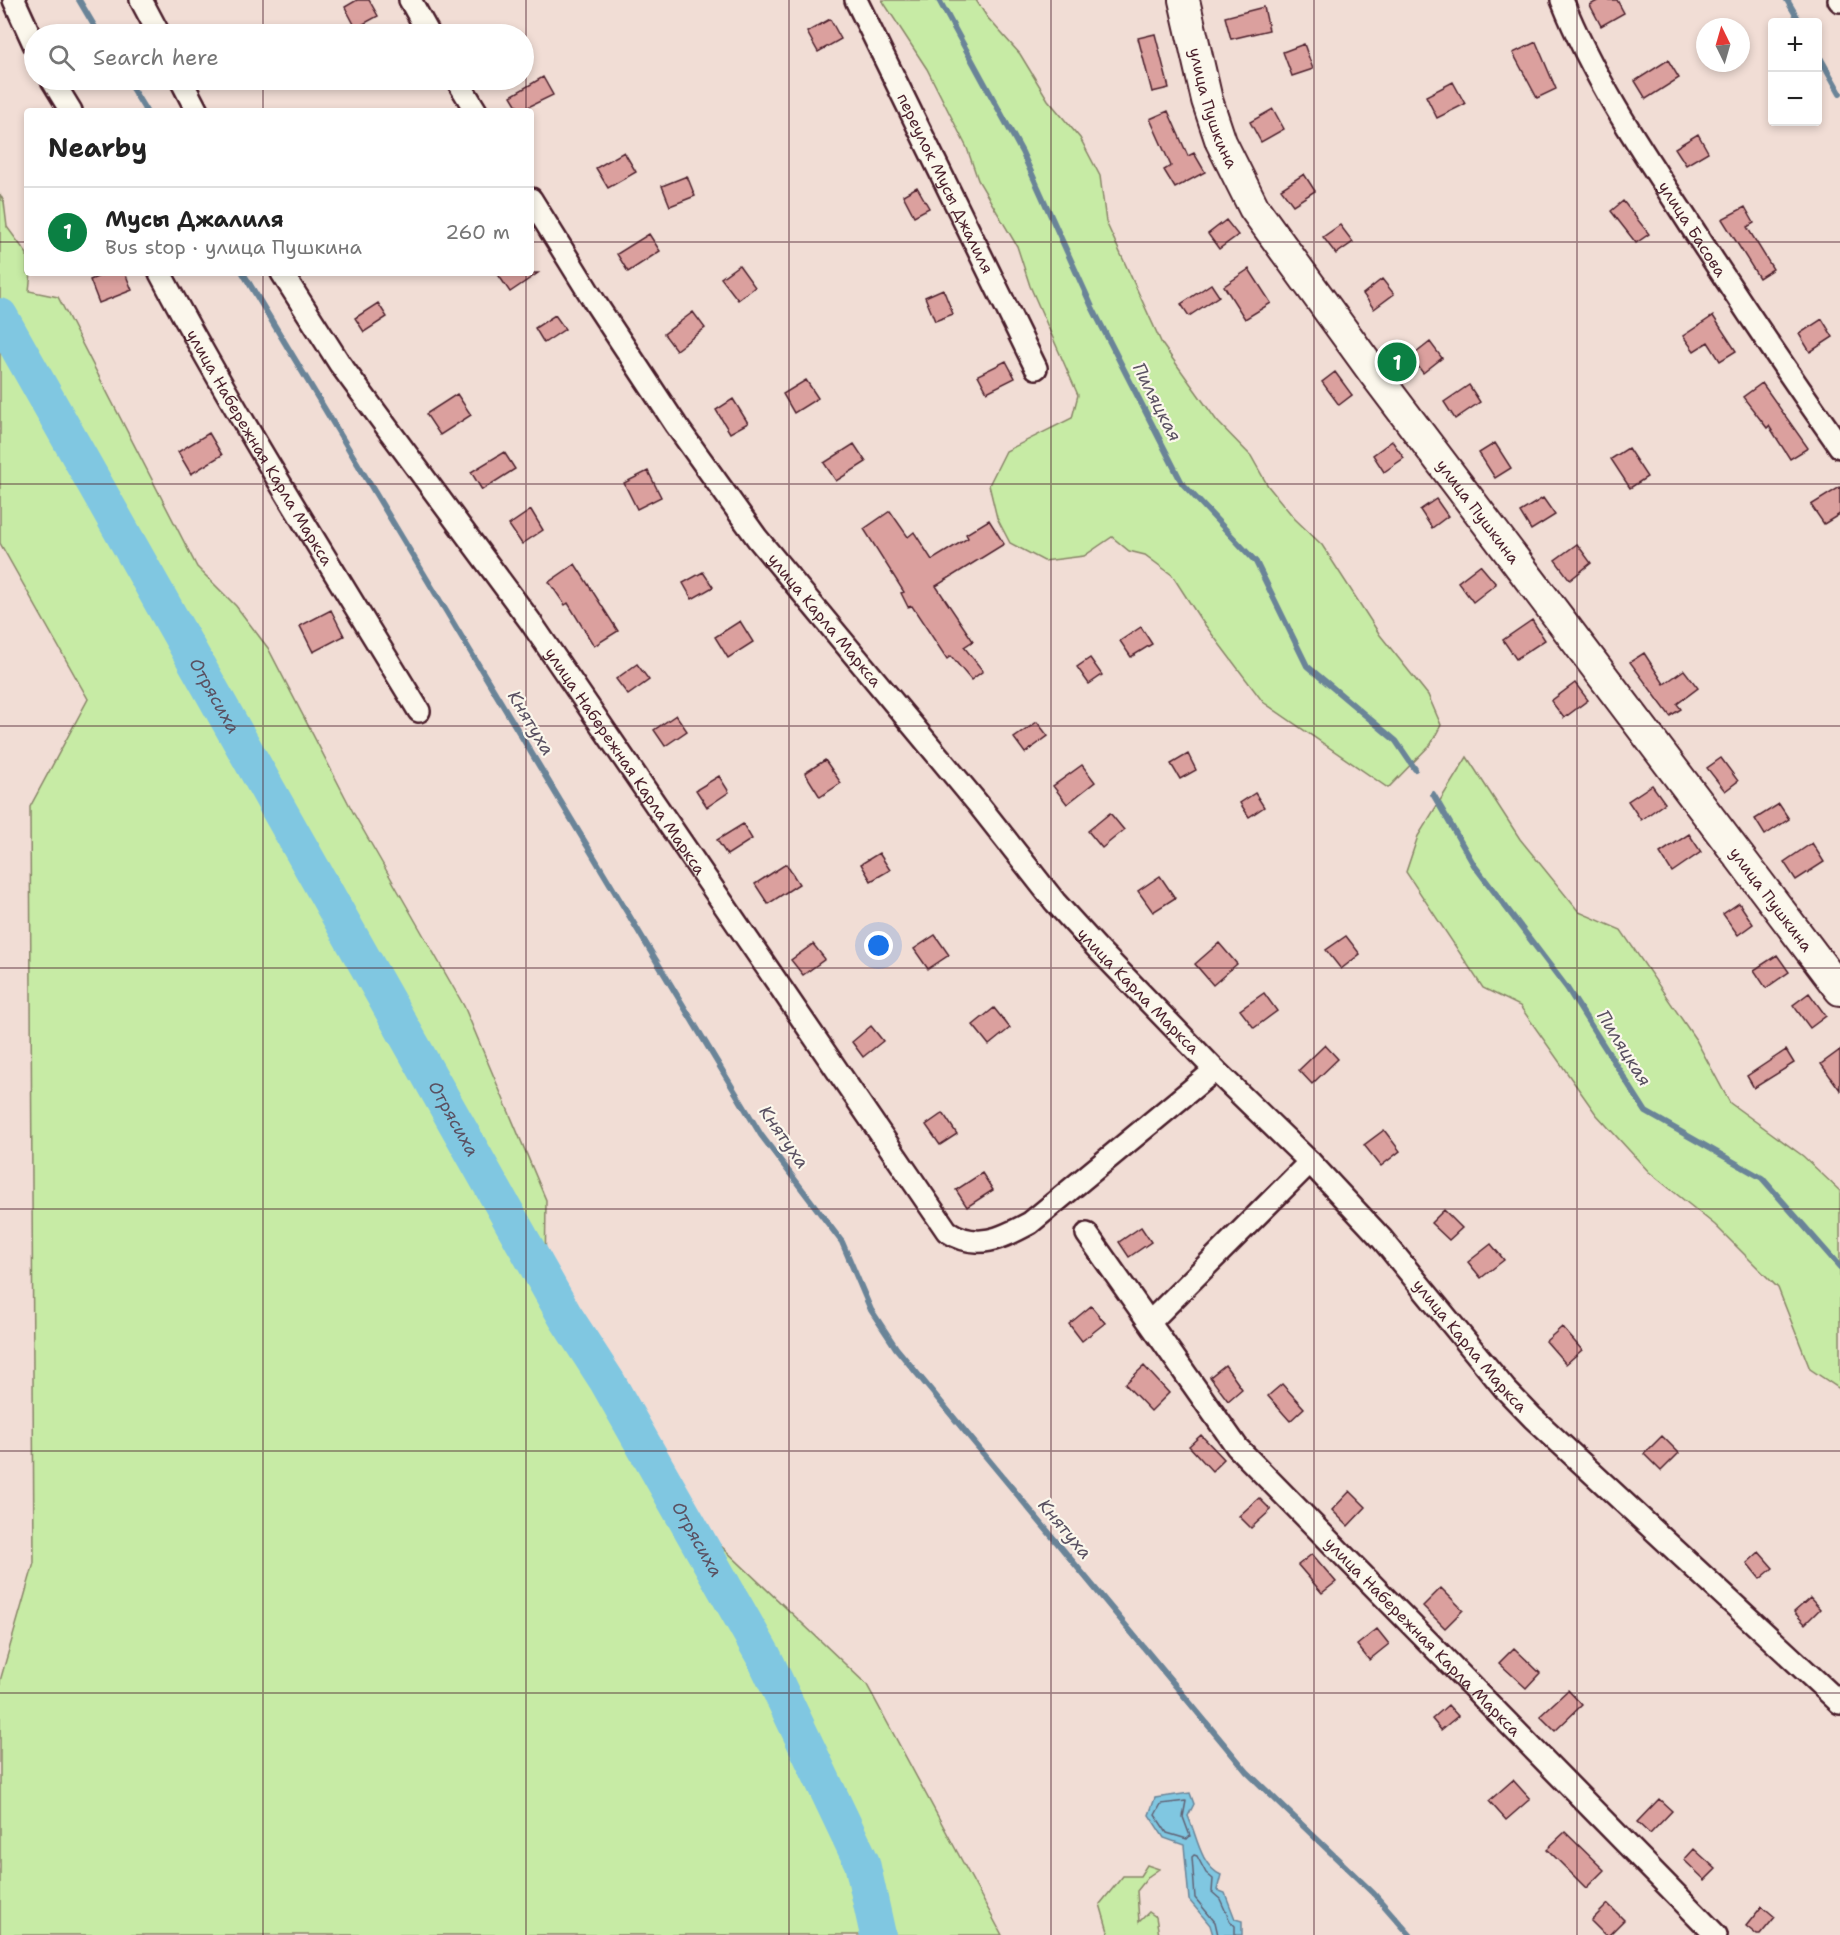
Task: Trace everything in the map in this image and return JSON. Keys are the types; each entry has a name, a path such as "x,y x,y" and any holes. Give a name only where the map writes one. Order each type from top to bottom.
{"street":[{"path":"14,0 25,24"},
{"path":"141,0 154,24"},
{"path":"410,0 423,24"},
{"name":"переулок Мусы Джалиля","path":"856,0 1036,368"},
{"name":"улица Пушкина","path":"1184,0 1208,100 1221,142 1254,208 1366,363 1840,990"},
{"name":"улица Басова","path":"1562,0 1586,54 1637,143 1773,352 1840,447"},
{"path":"58,90 69,108"},
{"path":"186,90 195,108"},
{"path":"462,90 474,108"},
{"name":"улица Карла Маркса","path":"534,204 596,304 670,415 757,538 978,804 1055,902 1215,1070 1310,1162 1382,1239 1506,1389 1533,1418 1840,1703"},
{"name":"улица Набережная Карла Маркса","path":"162,276 263,458 419,711"},
{"name":"улица Набережная Карла Маркса","path":"284,276 340,364 530,621 947,1231 970,1243 997,1239 1030,1223 1215,1070"},
{"path":"1150,1322 1310,1162"},
{"name":"улица Набережная Карла Маркса","path":"1087,1234 1237,1447 1716,1935"}],"green space":[{"path":"882,0 976,0 987,17 1020,54 1048,100 1080,138 1100,176 1106,222 1162,344 1217,421 1251,456 1268,486 1295,519 1322,545 1380,635 1428,695 1441,725 1431,744 1388,788 1263,702 1199,617 1172,575 1145,555 1129,551 1112,537 1084,556 1044,561 1010,543 997,518 989,485 1006,451 1072,418 1078,395 1030,286 1017,246 978,180 967,148 927,69"},
{"path":"0,194 4,202 7,227 24,250 24,276 31,276 29,291 58,297 197,567 236,606 268,648 354,814 464,1006 546,1200 545,1280 565,1316 637,1466 867,1685 1002,1935 0,1935 0,1681 34,1563 30,807 88,699 0,543"},
{"path":"1467,757 1520,839 1579,912 1621,930 1696,1040 1730,1103 1803,1156 1840,1191 1840,1389 1810,1369 1778,1288 1715,1225 1649,1172 1596,1114 1520,1006 1483,988 1406,872 1418,836"},
{"path":"1147,1865 1159,1869 1149,1876 1137,1891 1139,1922 1149,1912 1156,1917 1159,1935 1109,1935 1100,1904 1123,1876 1140,1876"}],"water":[{"path":"1190,1793 1194,1804 1188,1816 1197,1841 1208,1864 1221,1875 1217,1890 1225,1893 1235,1919 1242,1921 1242,1935 1213,1935 1210,1925 1189,1900 1184,1845 1164,1838 1149,1815 1155,1798"}],"building":[{"path":"357,0 369,0 378,16 363,24 354,24 345,7"},
{"path":"1599,0 1617,0 1624,13 1601,26 1590,5"},
{"path":"1264,7 1269,30 1231,39 1225,17"},
{"path":"830,19 841,39 818,52 807,32"},
{"path":"1155,34 1169,88 1152,92 1138,38"},
{"path":"1536,42 1556,89 1537,98 1513,53"},
{"path":"1304,44 1313,69 1292,76 1283,52"},
{"path":"1668,60 1679,78 1646,99 1635,81"},
{"path":"543,77 553,95 526,108 518,108 511,96 521,90 534,90 534,82"},
{"path":"1453,82 1465,104 1437,118 1426,96"},
{"path":"1273,109 1284,129 1261,142 1250,122"},
{"path":"1168,111 1188,156 1194,153 1205,172 1175,188 1164,170 1171,166 1150,119"},
{"path":"1698,134 1708,152 1686,165 1675,148"},
{"path":"624,152 636,172 608,188 596,168"},
{"path":"1304,174 1315,191 1293,205 1281,189"},
{"path":"687,176 695,196 670,206 662,186"},
{"path":"917,187 929,208 914,216 903,195"},
{"path":"1623,201 1649,234 1636,243 1611,211"},
{"path":"1745,207 1754,223 1747,227 1773,269 1759,278 1722,219"},
{"path":"1226,220 1238,235 1219,249 1208,234"},
{"path":"1340,225 1353,242 1336,254 1323,237"},
{"path":"649,234 660,251 628,272 617,254"},
{"path":"739,265 755,287 738,300 721,278"},
{"path":"1249,269 1271,303 1245,319 1224,286"},
{"path":"100,276 126,276 132,290 99,303 90,280"},
{"path":"499,276 534,276 510,292"},
{"path":"1382,279 1394,294 1374,309 1363,294"},
{"path":"1211,284 1219,296 1189,316 1181,304"},
{"path":"943,289 953,314 935,321 925,297"},
{"path":"378,303 387,317 364,332 355,318"},
{"path":"693,312 705,328 676,350 664,334"},
{"path":"555,315 565,329 544,343 535,328"},
{"path":"1713,316 1736,351 1720,361 1708,342 1694,351 1683,336"},
{"path":"1822,319 1833,337 1810,352 1799,334"},
{"path":"1430,342 1442,358 1423,373 1411,357"},
{"path":"1006,361 1015,378 987,392 978,375"},
{"path":"1335,372 1352,395 1339,405 1322,382"},
{"path":"806,380 818,398 794,413 783,394"},
{"path":"1762,383 1808,448 1790,459 1769,426 1767,428 1743,397"},
{"path":"1469,385 1480,402 1455,419 1444,402"},
{"path":"457,394 471,415 440,435 426,414"},
{"path":"733,399 748,423 730,433 716,410"},
{"path":"209,433 222,455 191,474 178,452"},
{"path":"1392,441 1404,458 1384,472 1373,455"},
{"path":"1495,443 1511,468 1495,478 1479,453"},
{"path":"854,444 866,462 836,481 824,463"},
{"path":"1628,448 1647,477 1630,488 1611,459"},
{"path":"504,452 515,469 482,490 471,472"},
{"path":"648,471 661,497 637,509 624,483"},
{"path":"1840,487 1840,514 1824,524 1811,505"},
{"path":"1543,498 1555,515 1531,530 1520,512"},
{"path":"1436,499 1448,516 1432,528 1420,510"},
{"path":"531,510 543,530 522,544 509,525"},
{"path":"890,511 908,537 914,532 932,560 968,538 966,534 989,520 1004,544 936,586 973,641 964,647 983,671 971,680 951,656 947,659 912,606 908,607 901,593 904,592 864,529"},
{"path":"1577,544 1591,563 1570,580 1555,560"},
{"path":"575,564 618,631 594,646 568,603 565,605 549,582"},
{"path":"1480,565 1496,584 1473,602 1458,582"},
{"path":"703,572 713,587 692,599 683,583"},
{"path":"331,610 344,636 313,652 300,626"},
{"path":"1532,620 1545,640 1516,659 1503,640"},
{"path":"740,621 753,642 728,658 715,637"},
{"path":"1141,627 1152,644 1131,657 1120,641"},
{"path":"1644,653 1664,684 1684,670 1698,688 1677,704 1681,709 1670,716 1630,662"},
{"path":"1090,658 1102,675 1089,684 1077,667"},
{"path":"637,664 649,680 628,695 616,679"},
{"path":"1575,683 1588,700 1564,718 1551,701"},
{"path":"676,715 687,731 665,746 654,730"},
{"path":"1037,722 1048,736 1025,753 1014,738"},
{"path":"1188,754 1196,770 1180,779 1171,764"},
{"path":"1721,758 1738,781 1725,791 1707,768"},
{"path":"825,760 841,783 820,797 805,773"},
{"path":"1082,765 1095,782 1067,804 1053,786"},
{"path":"719,776 729,792 707,807 696,790"},
{"path":"1652,785 1665,803 1641,820 1628,801"},
{"path":"1255,793 1264,807 1249,817 1240,803"},
{"path":"1779,804 1789,819 1765,835 1755,819"},
{"path":"1110,813 1124,830 1102,848 1088,831"},
{"path":"743,824 752,839 727,855 717,840"},
{"path":"1689,834 1701,852 1672,872 1660,853"},
{"path":"1812,843 1824,862 1796,880 1784,862"},
{"path":"879,853 890,870 871,881 861,864"},
{"path":"786,864 799,884 768,904 755,884"},
{"path":"1160,876 1175,898 1153,912 1138,891"},
{"path":"1739,903 1753,924 1738,935 1723,914"},
{"path":"935,935 949,955 928,969 914,949"},
{"path":"1346,936 1360,954 1341,969 1326,950"},
{"path":"1219,943 1237,964 1213,985 1195,964"},
{"path":"813,944 825,959 803,975 791,960"},
{"path":"1777,955 1789,972 1766,988 1754,970"},
{"path":"1264,993 1277,1011 1254,1028 1240,1010"},
{"path":"1809,993 1826,1016 1810,1028 1793,1005"},
{"path":"994,1008 1010,1028 989,1045 973,1025"},
{"path":"871,1026 883,1041 863,1057 852,1042"},
{"path":"1325,1045 1338,1059 1312,1084 1299,1070"},
{"path":"1786,1050 1794,1063 1754,1088 1747,1076"},
{"path":"1840,1050 1840,1090 1821,1064"},
{"path":"943,1113 957,1134 940,1145 926,1125"},
{"path":"1384,1130 1400,1151 1381,1166 1364,1145"},
{"path":"982,1173 993,1190 967,1207 956,1190"},
{"path":"1444,1210 1462,1228 1449,1240 1431,1223"},
{"path":"1141,1227 1151,1242 1129,1257 1119,1242"},
{"path":"1491,1244 1504,1260 1481,1278 1468,1262"},
{"path":"1091,1306 1105,1323 1082,1341 1069,1324"},
{"path":"1562,1327 1582,1350 1566,1364 1546,1341"},
{"path":"1225,1365 1242,1389 1228,1401 1210,1377"},
{"path":"1144,1366 1169,1393 1151,1411 1125,1384"},
{"path":"1282,1384 1304,1408 1290,1421 1268,1396"},
{"path":"1201,1435 1224,1459 1212,1471 1189,1446"},
{"path":"1662,1436 1679,1453 1661,1471 1644,1454"},
{"path":"1350,1491 1366,1507 1348,1526 1332,1510"},
{"path":"1259,1498 1271,1510 1251,1528 1239,1516"},
{"path":"1759,1552 1773,1568 1760,1579 1747,1563"},
{"path":"1312,1554 1336,1582 1322,1593 1298,1565"},
{"path":"1441,1588 1463,1610 1445,1628 1423,1606"},
{"path":"1810,1598 1820,1609 1805,1624 1794,1612"},
{"path":"1377,1629 1389,1644 1369,1660 1357,1645"},
{"path":"1514,1648 1540,1673 1526,1688 1499,1663"},
{"path":"1568,1690 1582,1705 1555,1731 1540,1716"},
{"path":"1448,1705 1458,1716 1441,1730 1432,1719"},
{"path":"1513,1780 1530,1799 1506,1820 1489,1801"},
{"path":"1659,1799 1672,1811 1650,1834 1637,1822"},
{"path":"1565,1832 1604,1870 1586,1888 1547,1849"},
{"path":"1694,1849 1716,1869 1705,1880 1684,1860"},
{"path":"1608,1904 1624,1920 1609,1935 1605,1935 1591,1921"},
{"path":"1762,1906 1775,1917 1760,1935 1757,1935 1746,1926"}],"waterway":[{"name":"Княтуха","path":"79,0 93,24"},
{"name":"Пиляцкая","path":"939,0 1022,152 1092,307 1182,483 1256,562 1307,666 1396,741 1415,769"},
{"path":"1787,0 1798,18"},
{"path":"1822,61 1840,93"},
{"name":"Княтуха","path":"133,90 144,108"},
{"name":"Княтуха","path":"245,276 761,1135 842,1242 871,1310 896,1348 1247,1772 1374,1894 1410,1935"},
{"name":"Отрясиха","path":"0,316 565,1316 607,1381 764,1657 862,1863 878,1935"},
{"name":"Пиляцкая","path":"1433,794 1474,865 1567,988 1646,1112 1762,1178 1840,1267"}],"place":[{"name":"Мусы Джалиля","path":"1397,362"}]}
